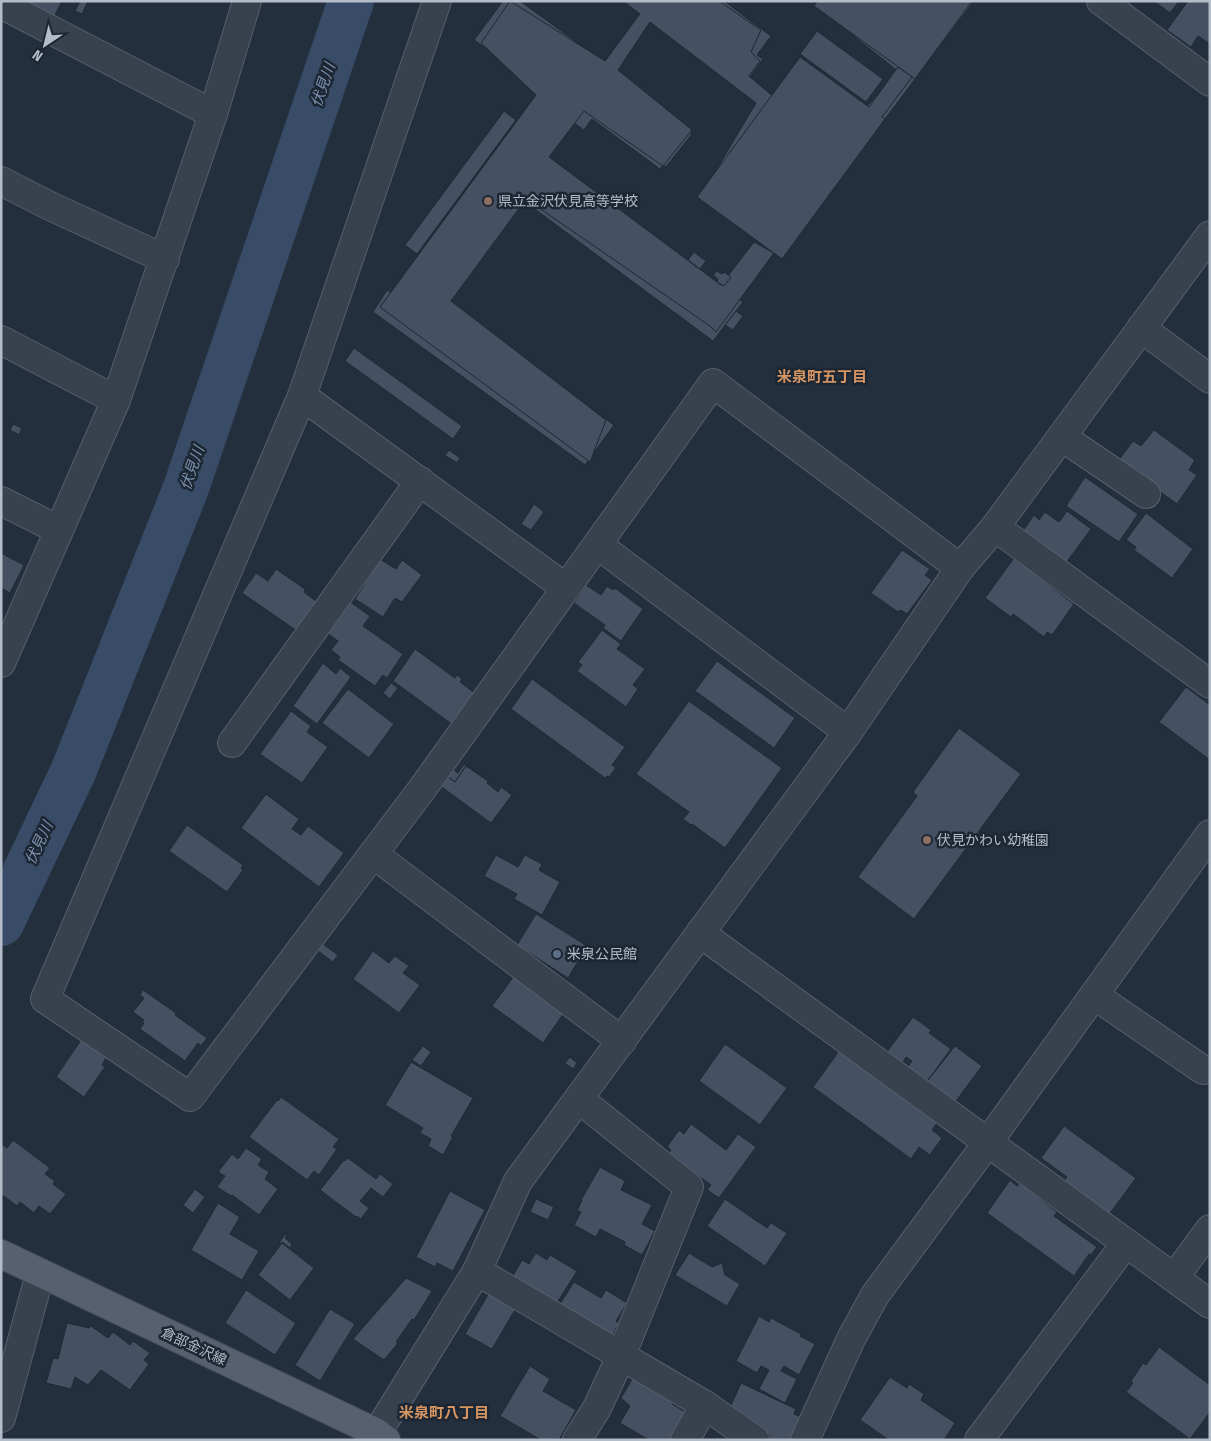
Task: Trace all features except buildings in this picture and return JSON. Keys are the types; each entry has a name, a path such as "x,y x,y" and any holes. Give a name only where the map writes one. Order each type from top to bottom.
{"main road":[{"name":"倉部金沢線","path":"1,1254 380,1437"}],"street":[{"path":"1,663 116,400 213,114 247,1"},
{"path":"437,1 302,396 45,999 190,1097 422,789 713,383 960,568"},
{"path":"1100,1 1210,82"},
{"path":"1,4 213,114"},
{"path":"1,181 50,206 165,259"},
{"path":"380,1437 477,1271 518,1181 848,732 960,568 995,527 1210,235"},
{"path":"1142,328 1210,379"},
{"path":"1,340 116,400"},
{"path":"302,396 566,588"},
{"path":"1062,437 1146,494"},
{"path":"232,743 420,481"},
{"path":"1,501 59,530"},
{"path":"995,527 1210,684"},
{"path":"598,545 848,732"},
{"path":"805,1440 851,1339 876,1295 1210,834"},
{"path":"373,854 622,1040"},
{"path":"700,933 1210,1304"},
{"path":"1094,995 1202,1070"},
{"path":"578,1440 598,1408 621,1356 689,1187 579,1099"},
{"path":"1174,1278 1210,1229"},
{"path":"979,1440 1126,1243"},
{"path":"477,1271 705,1405 755,1440"},
{"path":"1,1418 40,1274"},
{"path":"685,1440 705,1405"}],"waterway":[{"name":"伏見川","path":"1,923 73,772 186,488 351,1"}],"place":[{"name":"県立金沢伏見高等学校","path":"488,201"},
{"name":"伏見かわい幼稚園","path":"927,840"},
{"name":"米泉公民館","path":"557,954"}],"district":[{"name":"米泉町五丁目","path":"822,377"},
{"name":"米泉町八丁目","path":"444,1413"}]}
